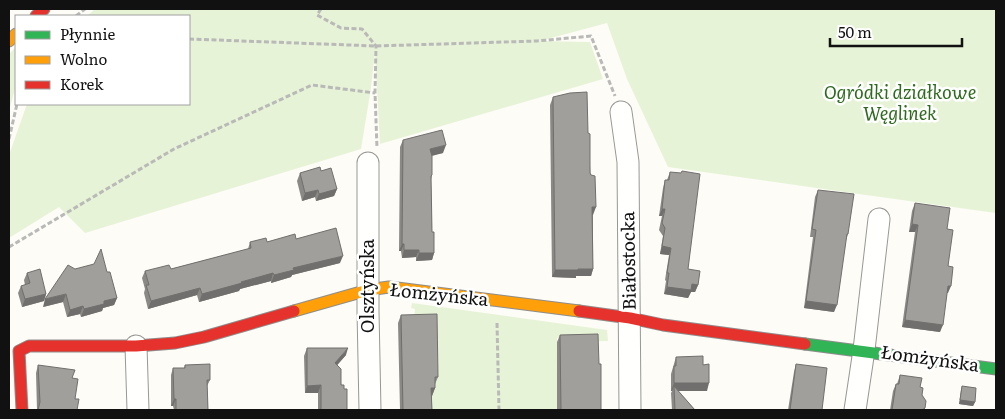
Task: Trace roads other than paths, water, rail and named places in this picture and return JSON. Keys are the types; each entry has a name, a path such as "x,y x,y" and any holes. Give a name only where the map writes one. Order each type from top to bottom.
{"street":[{"name":"Białostocka","path":"618,108 628,162 630,410"},
{"name":"Olsztyńska","path":"370,410 368,290 372,157"},
{"name":"Łomżyńska","path":"855,410 879,219"},
{"name":"Łomżyńska","path":"22,410 19,351 29,346 136,346 175,343 204,337 368,290 389,287 630,318 673,326 996,369"},
{"path":"136,346 138,410"}],"park label":[{"name":"Ogródki działkowe Węglinek","path":"900,104"}]}
